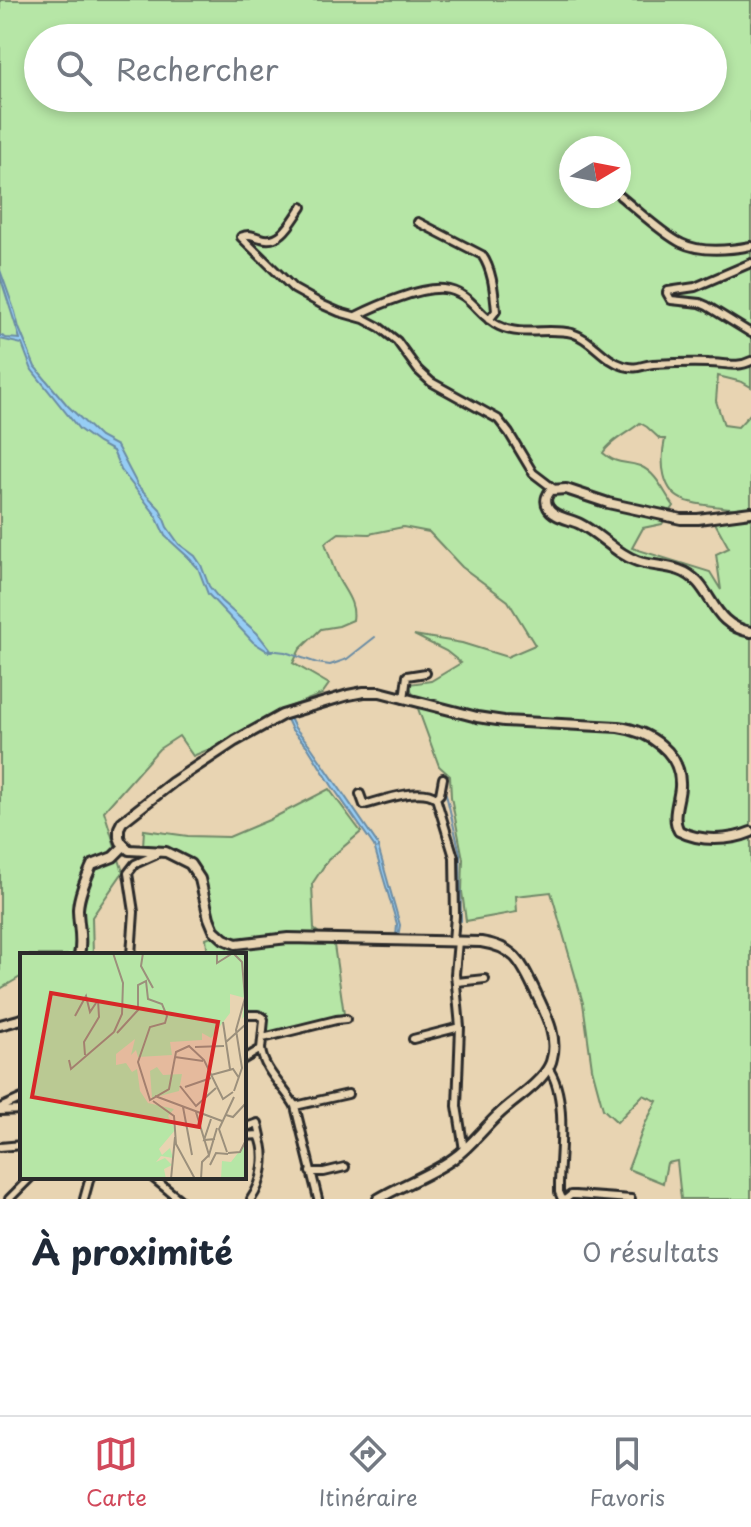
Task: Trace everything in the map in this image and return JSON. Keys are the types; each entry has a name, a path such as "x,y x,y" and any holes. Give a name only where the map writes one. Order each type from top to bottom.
{"main road":[{"path":"751,512 681,519 608,503 566,489 554,489 547,495 546,502 556,514 583,525 618,552 632,559 689,574 727,622 735,628 751,632"},
{"path":"378,1199 438,1169 464,1150 548,1068 553,1054 551,1029 524,968 503,947 481,942 288,938 243,944 230,942 218,935 212,925 200,879 190,864 172,854 136,852 124,846 119,832 127,817 173,782 262,726 295,710 356,693 380,692 477,717 636,730 664,748 678,770 680,785 675,818 679,831 690,836 720,839 751,832"},
{"path":"79,953 81,927 78,909 84,884 92,865 113,857 124,846"},
{"path":"0,1025 20,1020"}],"street":[{"path":"631,204 683,244 727,249 751,246"},
{"path":"302,207 276,238 267,240 251,234 241,237 294,289 329,308 372,323 391,335 431,382 498,419 533,473 554,489"},
{"path":"418,222 484,257 489,268 496,311 489,320"},
{"path":"751,263 695,287 667,293 671,300 707,306 751,333"},
{"path":"356,316 411,294 442,289 468,298 489,320 501,327 540,332 563,331 579,336 626,367 706,363 738,365 751,361"},
{"path":"404,699 407,676 426,673"},
{"path":"436,798 440,794 443,778"},
{"path":"360,794 364,805 407,794 431,794 436,798 454,857 455,974 460,1027 457,1106 464,1150"},
{"path":"131,953 134,912 128,873 135,864 155,855 157,851"},
{"path":"457,982 485,979"},
{"path":"246,1015 261,1015 264,1020 261,1054 295,1106 318,1199"},
{"path":"263,1038 346,1019"},
{"path":"413,1039 460,1027"},
{"path":"246,1058 261,1049"},
{"path":"548,1068 557,1084 561,1109 559,1192 564,1199 571,1195 631,1199"},
{"path":"295,1106 348,1094"},
{"path":"0,1109 20,1099"},
{"path":"0,1109 20,1110"},
{"path":"246,1127 258,1123 264,1152 262,1172 251,1199"},
{"path":"246,1136 261,1136"},
{"path":"0,1147 20,1145"},
{"path":"310,1172 345,1167"},
{"path":"9,1199 29,1179"},
{"path":"86,1199 90,1179"},
{"path":"154,1179 179,1199"}],"green space":[{"path":"0,0 751,0 751,387 718,376 716,401 724,425 738,427 751,413 751,1199 681,1199 677,1161 667,1163 663,1183 628,1169 657,1101 643,1095 617,1122 603,1109 592,1068 583,1003 551,892 516,896 517,912 466,921 462,892 463,859 450,776 439,766 409,684 431,681 461,663 446,651 414,635 462,643 507,657 535,645 508,601 462,567 429,532 403,527 369,534 339,533 325,543 351,602 353,620 321,629 300,649 293,663 329,684 322,694 277,712 212,751 193,756 179,736 159,749 104,811 123,872 92,917 93,953 20,953 20,977 0,989","holes":["640,423 660,439 665,439 664,475 671,491 678,497 699,504 744,510 743,517 714,521 729,548 716,554 721,590 710,572 632,548 643,528 662,524 674,506 656,478 646,469 613,460 603,453"]},
{"path":"329,789 361,832 328,860 312,884 314,929 334,945 344,1014 266,1033 267,1013 246,1012 246,953 208,953 206,938 215,938 214,926 207,887 195,864 170,849 143,846 144,830 229,837"}],"water":[{"path":"0,270 35,367 100,437 117,446 138,486 160,509 167,527 179,544 201,565 209,586 271,651 253,642 208,594 198,568 165,536 155,514 121,470 113,451 79,429 32,370 22,344 0,339 0,335 20,339"},
{"path":"289,716 377,843 400,925 398,937 374,846 307,746 292,730 286,717"}],"waterway":[{"path":"268,650 330,665 347,659 375,637"},
{"path":"446,794 460,853 461,921"},
{"path":"125,874 131,864"}]}
